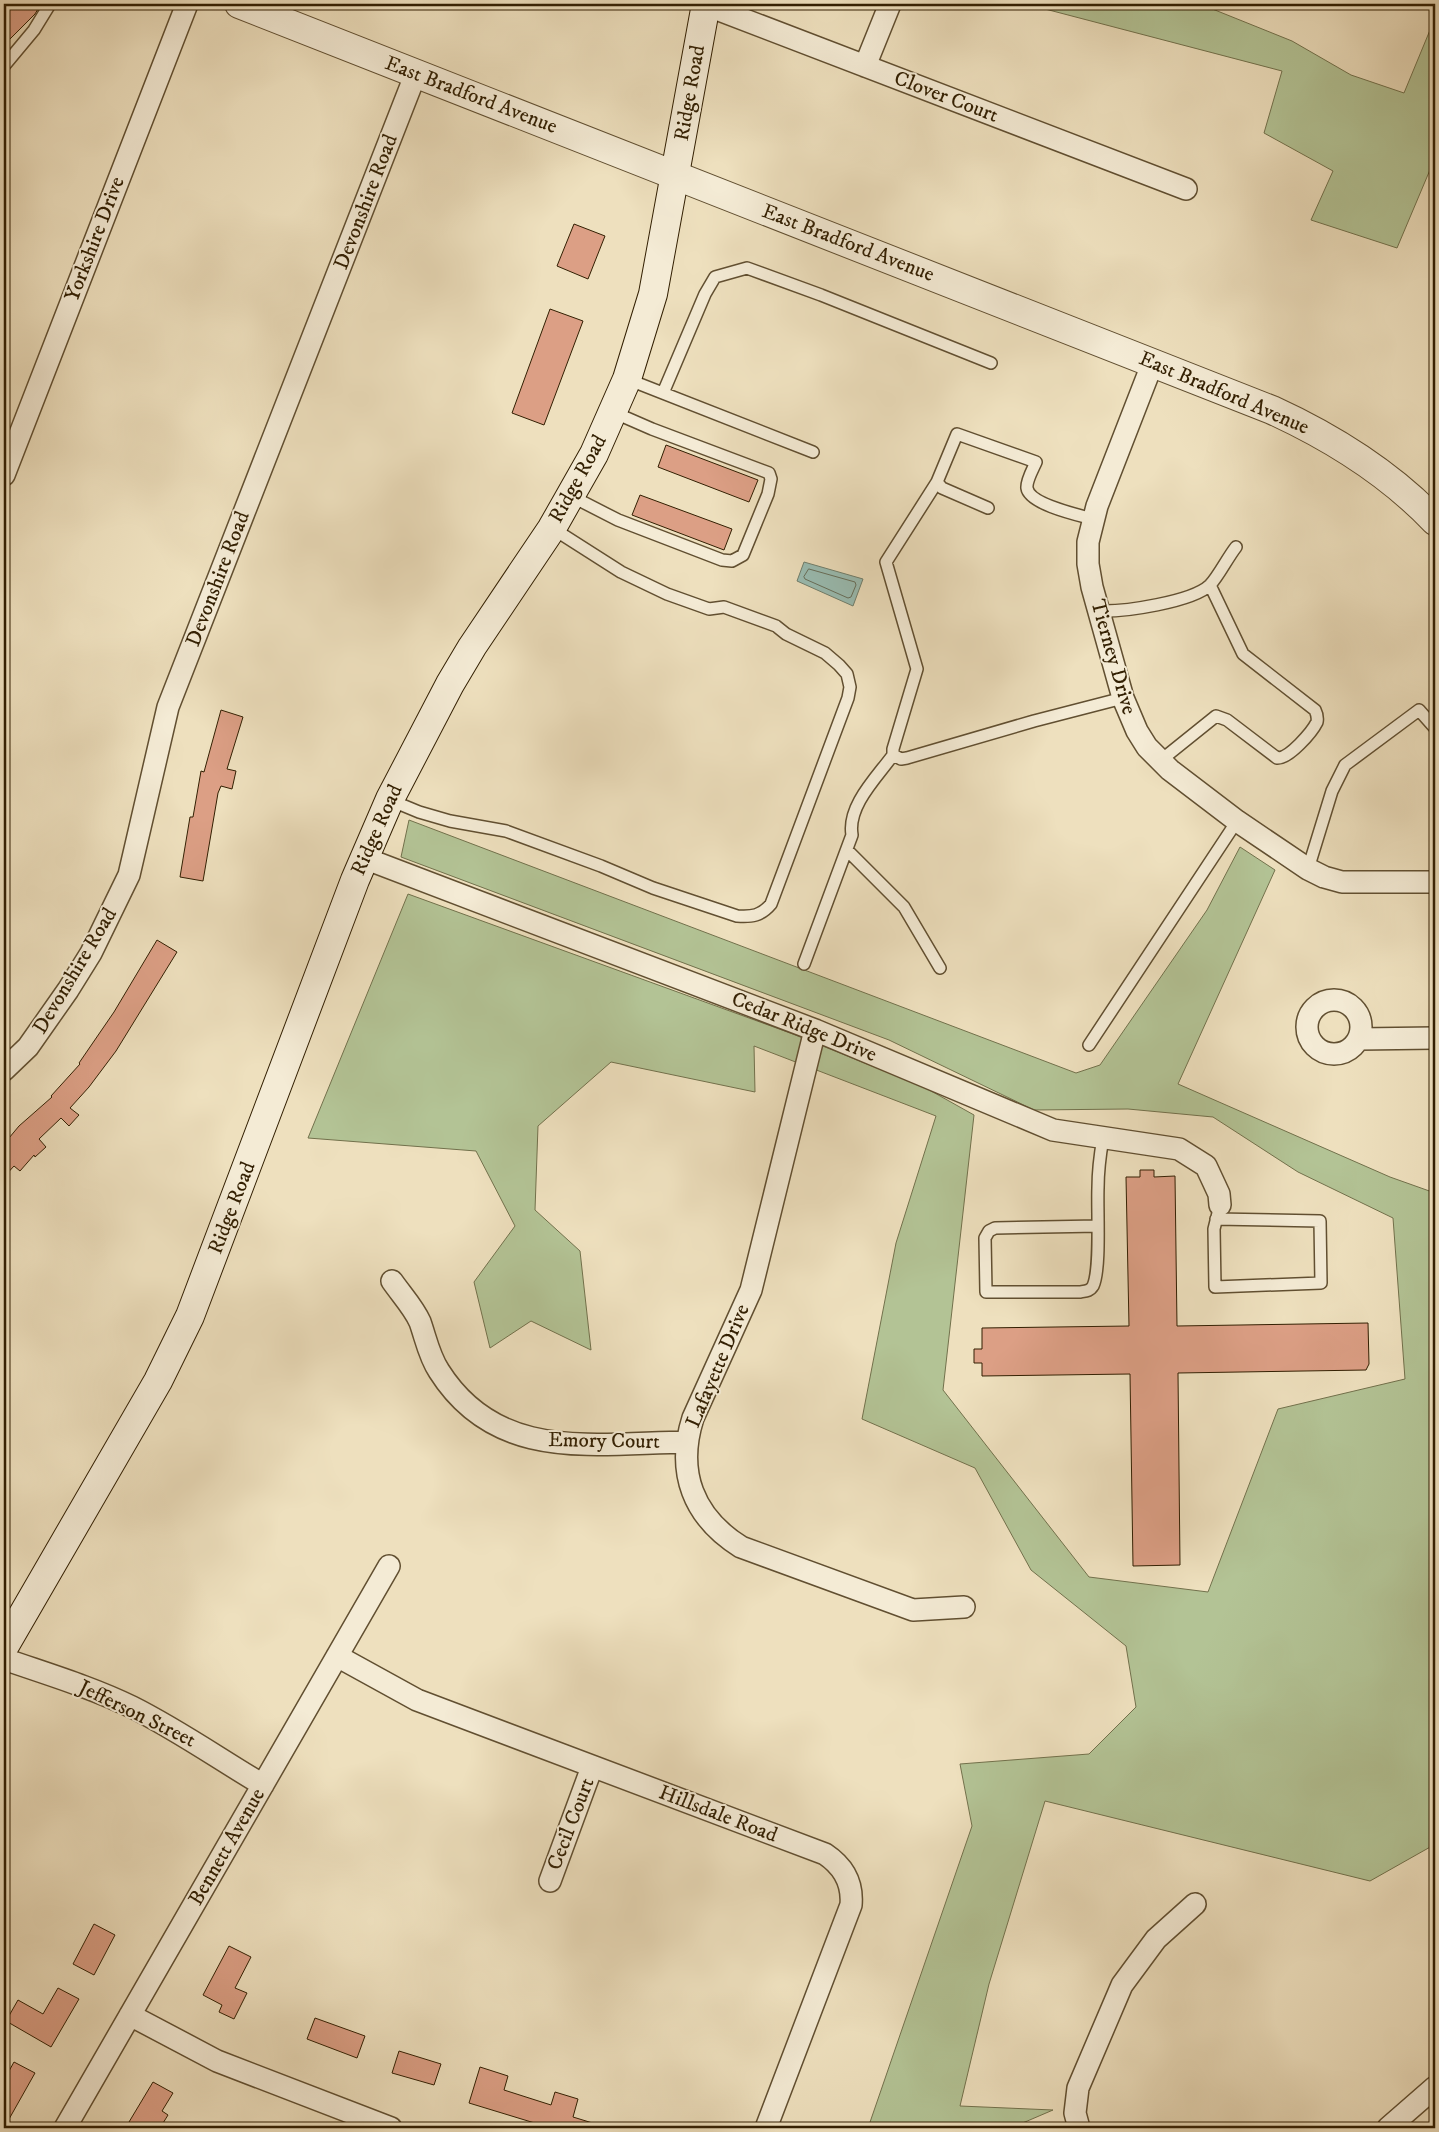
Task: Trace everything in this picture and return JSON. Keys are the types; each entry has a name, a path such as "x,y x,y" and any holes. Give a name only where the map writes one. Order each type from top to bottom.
{"main road":[{"name":"East Bradford Avenue","path":"239,4 1272,410 1331,440 1386,477 1435,521"},
{"name":"Ridge Road","path":"4,1647 158,1381 190,1316 364,858 390,800 450,684 472,647 552,528 571,496 613,412 627,379 653,294 706,4"}],"street":[{"name":"Yorkshire Drive","path":"4,475 187,4"},
{"name":"Clover Court","path":"706,4 1186,189"},
{"path":"865,66 890,4"},
{"name":"Devonshire Road","path":"4,1070 28,1047 68,990 91,953 129,875 168,707 416,73"},
{"name":"Tierney Drive","path":"1153,362 1093,520 1088,542 1088,564 1099,610 1123,698 1136,731 1160,761 1237,821 1308,869 1324,877 1342,882 1435,882"},
{"name":"Cedar Ridge Drive","path":"364,858 815,1030 1053,1130 1180,1149 1206,1166 1219,1194 1218,1212"},
{"name":"Lafayette Drive","path":"815,1030 751,1290 693,1418 686,1442 688,1476 698,1504 716,1528 741,1547 913,1610 964,1607"},
{"path":"1359,1039 1435,1038"},
{"name":"Emory Court","path":"392,1281 419,1320 424,1338 439,1370 461,1399 490,1421 524,1437 552,1443 686,1442"},
{"name":"Bennett Avenue","path":"65,2128 389,1566"},
{"name":"Hillsdale Road","path":"337,1656 417,1700 824,1854 838,1864 848,1879 852,1896 851,1905 766,2128"},
{"name":"Jefferson Street","path":"4,1658 65,1679 130,1706 198,1743 263,1785"},
{"name":"Cecil Court","path":"550,1881 592,1767"},
{"path":"1079,2128 1075,2113 1078,2088 1122,1985 1156,1939 1195,1904"},
{"path":"130,2015 217,2061 390,2128"},
{"path":"1388,2128 1435,2088"}],"lane":[{"path":"4,66 34,30 50,4"},
{"path":"663,393 705,294 716,277 747,268 821,295 991,363"},
{"path":"627,379 813,452"},
{"path":"571,496 618,520 722,560 732,561 743,555 768,494 771,479 769,473 652,429 613,412"},
{"path":"804,964 852,835 850,824 852,817 867,790 893,755 893,749 917,670 886,562 937,482 956,434 1036,462 1026,486 1036,501 1093,520"},
{"path":"937,482 942,488 988,508"},
{"path":"390,800 419,812 450,821 506,831 601,866 653,888 737,916 751,917 764,913 771,904 848,698 850,687 847,674 824,653 786,634 776,626 724,607 709,609 666,594 621,572 552,528"},
{"path":"1099,610 1115,612 1189,598 1210,585 1236,547"},
{"path":"1160,761 1216,716 1227,720 1277,758 1282,758 1292,753 1316,722 1317,714 1315,710 1243,654 1210,585"},
{"path":"893,755 901,759 907,758 1034,721 1123,698"},
{"path":"1308,869 1332,791 1345,765 1419,710 1435,728"},
{"path":"1089,1045 1237,821"},
{"path":"847,850 904,907 940,968"},
{"path":"1098,1226 995,1228 985,1238 986,1292 1088,1291 1092,1288 1096,1274 1098,1226 1098,1187 1103,1138"},
{"path":"1218,1212 1320,1221 1321,1283 1215,1287 1214,1229 1218,1212"}],"green space":[{"path":"1026,4 1200,4 1292,41 1351,75 1404,93 1435,18 1435,158 1397,248 1311,220 1333,171 1264,133 1282,71"},
{"path":"409,820 1076,1073 1100,1065 1207,910 1240,847 1275,870 1178,1084 1390,1177 1435,1193 1435,1838 1432,1846 1370,1881 1045,1801 989,1984 960,2106 1053,2110 1011,2128 868,2128 972,1826 960,1764 1089,1754 1136,1707 1126,1646 1031,1570 975,1468 862,1419 896,1243 936,1116 754,1046 755,1092 611,1062 538,1126 535,1210 580,1251 591,1350 531,1321 490,1348 474,1282 515,1226 476,1151 308,1138 408,894 793,1034 924,1087 974,1115 943,1390 1089,1577 1208,1592 1278,1409 1405,1379 1393,1218 1298,1172 1213,1117 1128,1109 1034,1110 889,1040 401,857"}],"water":[{"path":"804,562 863,579 853,606 797,581"}],"building":[{"path":"4,4 41,4 35,14 4,45"},
{"path":"574,224 605,236 588,279 557,266"},
{"path":"550,309 583,321 544,425 512,413"},
{"path":"666,445 758,480 749,502 658,467"},
{"path":"640,495 732,529 724,550 632,515"},
{"path":"221,710 243,717 227,769 236,771 232,789 221,786 218,793 203,881 180,877 190,817 193,817 201,771 204,772"},
{"path":"157,940 177,952 116,1051 89,1087 70,1108 79,1115 69,1126 61,1118 39,1139 46,1147 35,1157 34,1155 20,1171 14,1166 4,1177 4,1144 19,1126 52,1097 80,1064"},
{"path":"1140,1170 1154,1170 1154,1177 1175,1176 1177,1326 1368,1323 1369,1364 1366,1370 1178,1373 1180,1565 1133,1566 1130,1374 982,1376 982,1363 974,1363 974,1349 982,1349 982,1328 1129,1326 1126,1177 1140,1177"},
{"path":"94,1924 115,1935 94,1975 73,1964"},
{"path":"229,1946 251,1957 235,1988 247,1993 234,2019 219,2012 222,2005 203,1995"},
{"path":"58,1988 79,1999 51,2047 6,2021 18,2000 43,2014"},
{"path":"315,2018 365,2036 357,2058 307,2039"},
{"path":"399,2051 441,2064 434,2085 392,2073"},
{"path":"14,2062 35,2073 4,2128 4,2080"},
{"path":"480,2067 508,2076 504,2090 551,2105 555,2092 578,2099 573,2117 599,2125 599,2128 551,2128 469,2103"},
{"path":"153,2082 173,2093 162,2111 168,2115 160,2128 139,2128 129,2122"}]}
